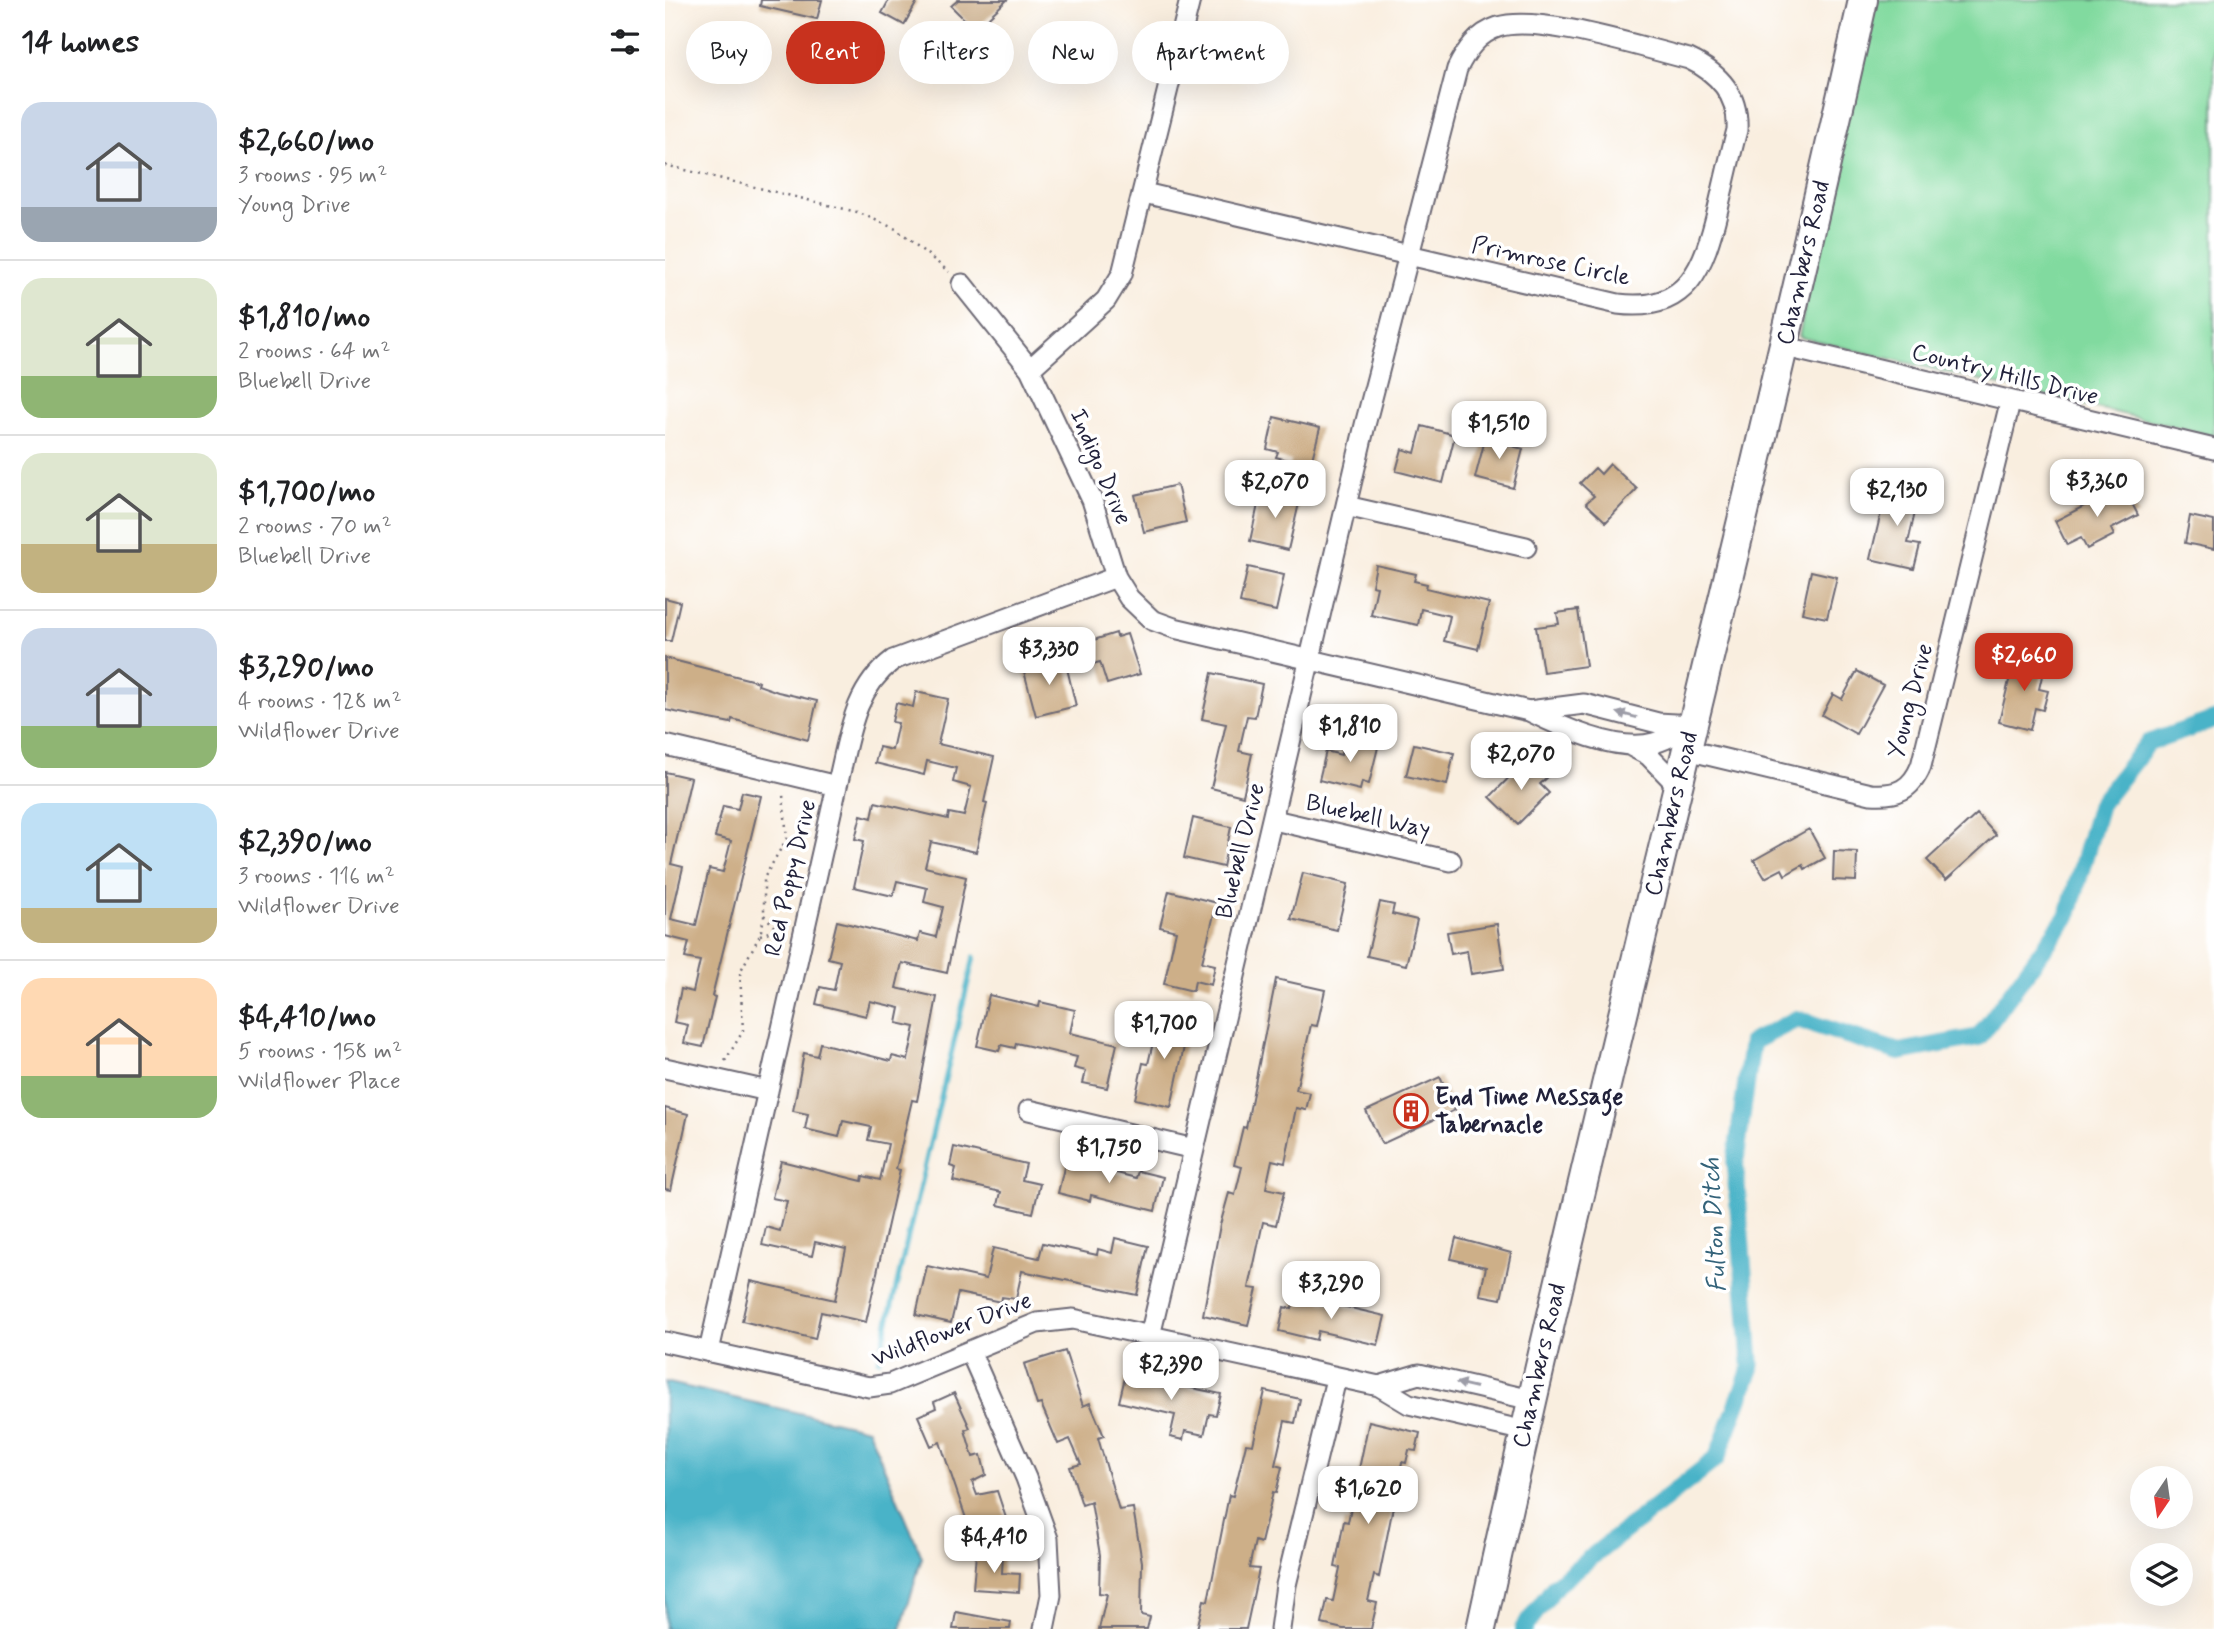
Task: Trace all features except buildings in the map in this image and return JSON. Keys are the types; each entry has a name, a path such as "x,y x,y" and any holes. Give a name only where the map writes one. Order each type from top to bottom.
{"street":[{"path":"1030,369 1093,313 1115,287 1127,260 1190,0"},
{"name":"Chambers Road","path":"1481,1629 1532,1400 1786,347 1863,0"},
{"name":"Primrose Circle","path":"1144,193 1410,256 1618,304 1641,305 1668,298 1694,277 1707,251 1737,130 1737,114 1730,93 1716,75 1689,59 1542,25 1524,24 1495,28 1473,43 1457,69 1410,256"},
{"name":"Bluebell Drive","path":"1150,1336 1312,661 1346,506 1410,256"},
{"name":"Indigo Drive","path":"962,284 1030,369 1092,500 1116,577 1135,606 1162,624 1529,711 1568,731 1628,745"},
{"name":"Country Hills Drive","path":"1786,347 2010,403 2214,449"},
{"name":"Young Drive","path":"1691,737 1871,794 1898,793 1911,785 1921,766 2010,403"},
{"path":"1346,506 1526,547"},
{"name":"Red Poppy Drive","path":"709,1352 837,786 862,696 870,679 887,665 1116,577"},
{"name":"Indigo Drive","path":"1529,711 1584,704 1658,723 1691,737"},
{"path":"1628,745 1653,744 1691,737"},
{"path":"1628,745 1648,755 1679,787"},
{"path":"665,746 837,786"},
{"name":"Bluebell Way","path":"1274,820 1451,861"},
{"path":"665,1068 768,1091"},
{"path":"1029,1110 1194,1149"},
{"name":"Wildflower Drive","path":"665,1342 869,1387 890,1384 1049,1320 1073,1319 1379,1387 1409,1404 1525,1431"},
{"path":"970,1351 1026,1478 1048,1539 1051,1595 1044,1629"},
{"name":"Wildflower Drive","path":"1379,1387 1419,1374 1532,1400"},
{"path":"1280,1629 1286,1585 1336,1379"}],"path":[{"path":"665,165 814,199 878,220 910,239 962,284"},
{"path":"725,1061 741,1039 744,1022 740,972 759,935 764,915 764,878 788,830 783,795"},
{"path":"759,935 784,927 774,926 764,915"}],"green space":[{"path":"1861,0 2214,0 2214,436 1799,337"}],"water":[{"path":"665,1382 868,1429 922,1557 901,1629 665,1629"}],"waterway":[{"name":"Fulton Ditch","path":"1523,1629 1556,1585 1717,1458 1751,1368 1735,1164 1752,1042 1797,1019 1899,1052 1979,1037 2068,915 2100,804 2148,743 2214,720"},
{"path":"879,1360 974,957"}],"place":[{"name":"End Time Message Tabernacle","path":"1411,1111"}]}
